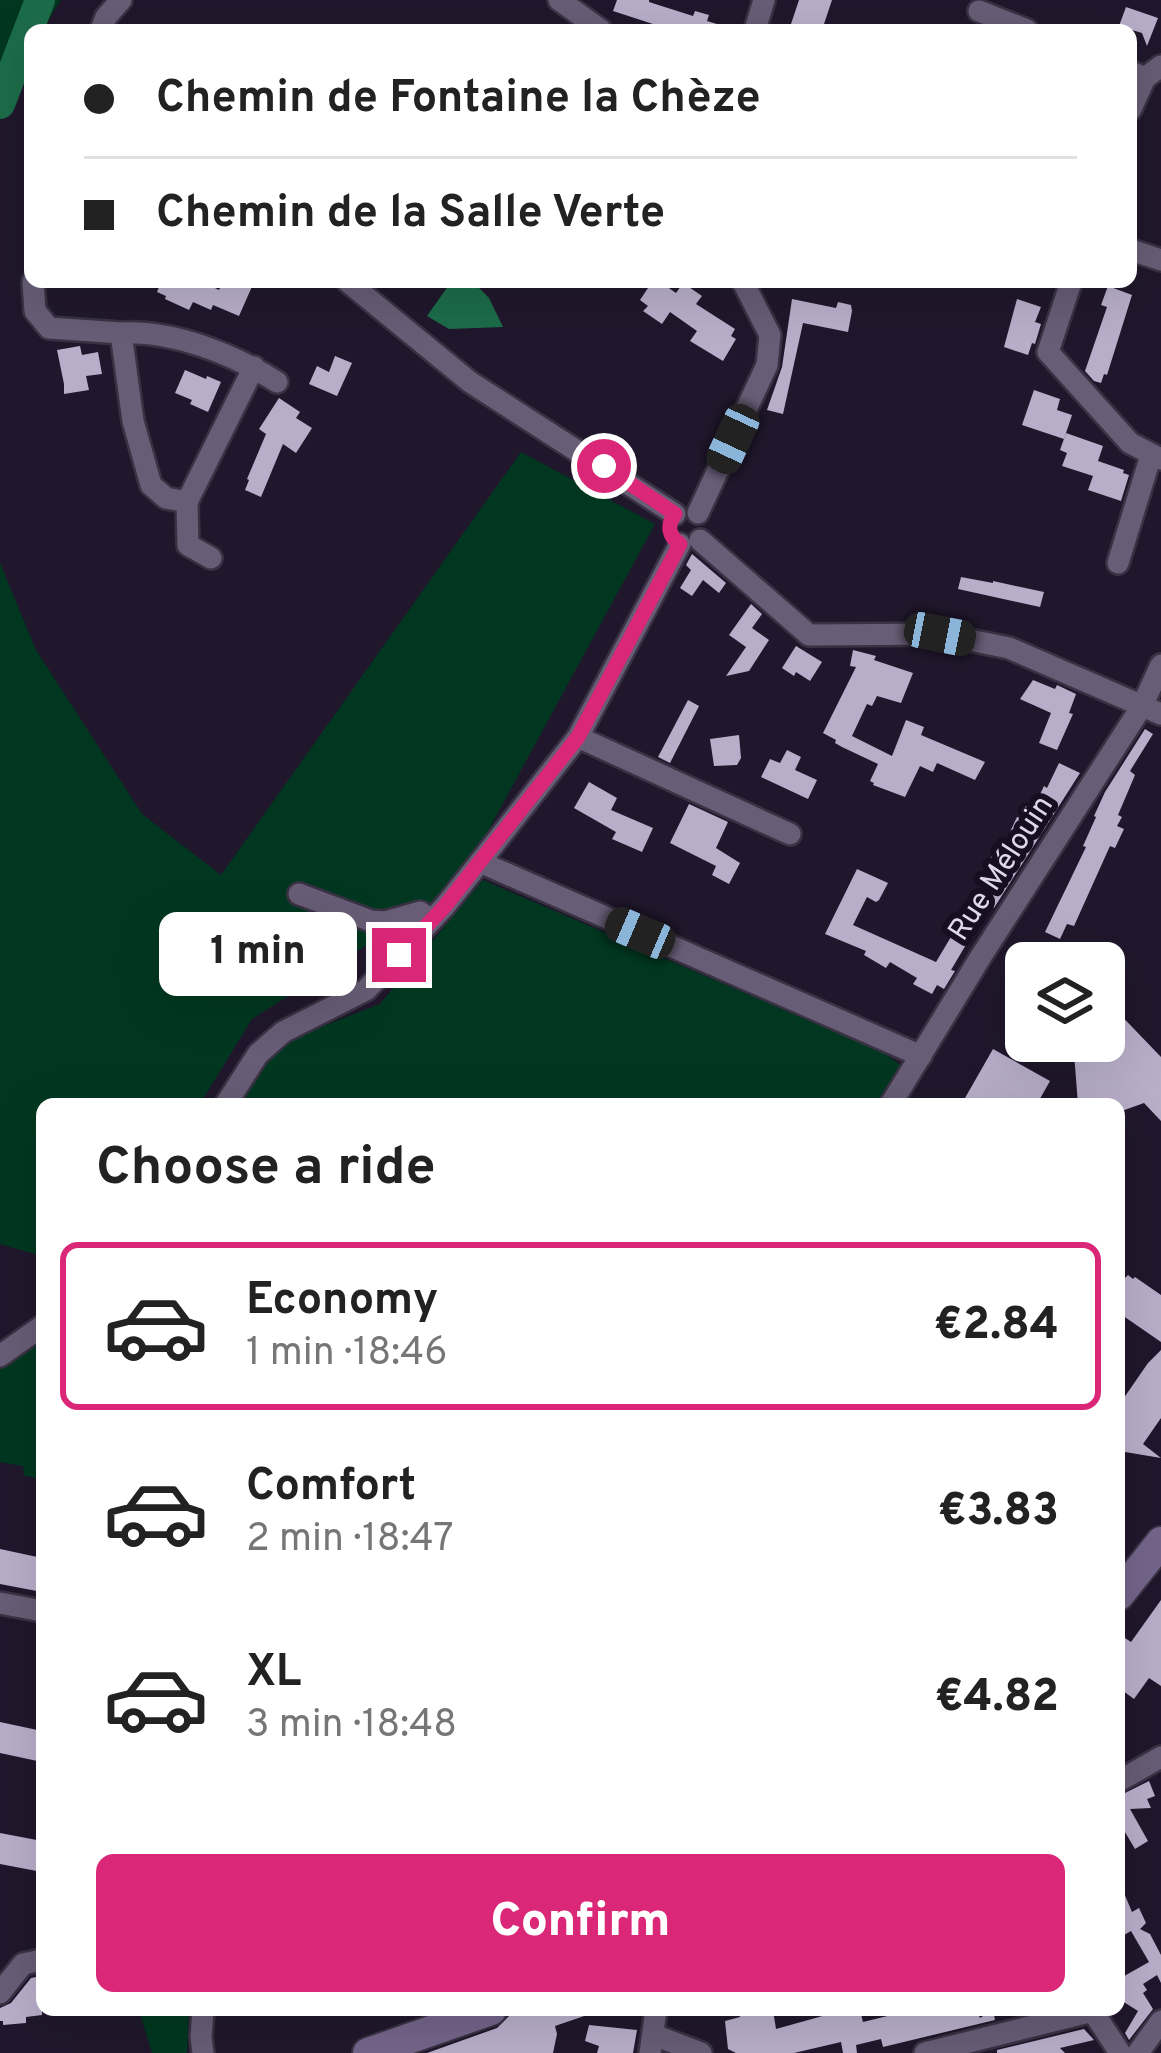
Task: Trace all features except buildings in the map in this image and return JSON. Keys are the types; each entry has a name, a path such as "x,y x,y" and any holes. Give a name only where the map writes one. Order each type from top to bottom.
{"main road":[{"path":"1125,1587 1161,1541"},
{"path":"368,2053 474,2016"}],"street":[{"path":"103,24 121,0"},
{"path":"559,0 593,24"},
{"path":"979,10 1013,24"},
{"path":"33,288 35,311 50,328 167,334 254,367 277,382"},
{"path":"230,1098 258,1054 283,1032 366,990 480,862 578,737 690,542 705,526 470,382 355,288"},
{"path":"734,288 755,305"},
{"path":"746,288 770,335 767,364 686,513 669,524 670,530 809,635 940,634 1009,648 1151,710"},
{"path":"1069,288 1048,352 1130,443 1156,457 1118,563"},
{"path":"121,333 133,421 151,485 166,498 187,502"},
{"path":"212,558 188,545 187,502 254,367"},
{"name":"Rue Mélouin","path":"895,1098 980,958 1151,710 1161,665"},
{"path":"578,737 790,834"},
{"path":"480,862 921,1056"},
{"path":"299,894 370,921 385,922 420,912 431,920"},
{"path":"0,1356 36,1330"},
{"path":"0,1603 36,1610"},
{"path":"1125,1777 1161,1757"},
{"path":"0,1993 33,1962"},
{"path":"202,2016 203,2053"},
{"path":"203,2016 219,2053"},
{"path":"925,2053 1070,2016"},
{"path":"1097,2016 1120,2053"},
{"path":"1138,2053 1161,2021"},
{"path":"652,2044 700,2053"}],"shaded area":[{"path":"0,0 61,0 46,24 24,24 24,59 0,97"},
{"path":"447,288 479,288 503,327 449,329 427,316"},
{"path":"521,452 655,524 477,851 429,905 252,1019 204,1098 36,1098 36,1254 0,1244 0,563 36,650 142,814 221,875"},
{"path":"483,880 884,1053 906,1069 886,1098 240,1098 266,1056 282,1042 380,1004"},
{"path":"36,1343 36,1478 24,1476 23,1466 0,1462 0,1368"},
{"path":"141,2016 189,2016 187,2053 152,2053"}],"waterway":[{"path":"31,24 40,0"},
{"path":"0,104 24,42"}],"route":[{"path":"399,955 445,906 578,737 680,544 669,524 675,514 604,466"}]}
